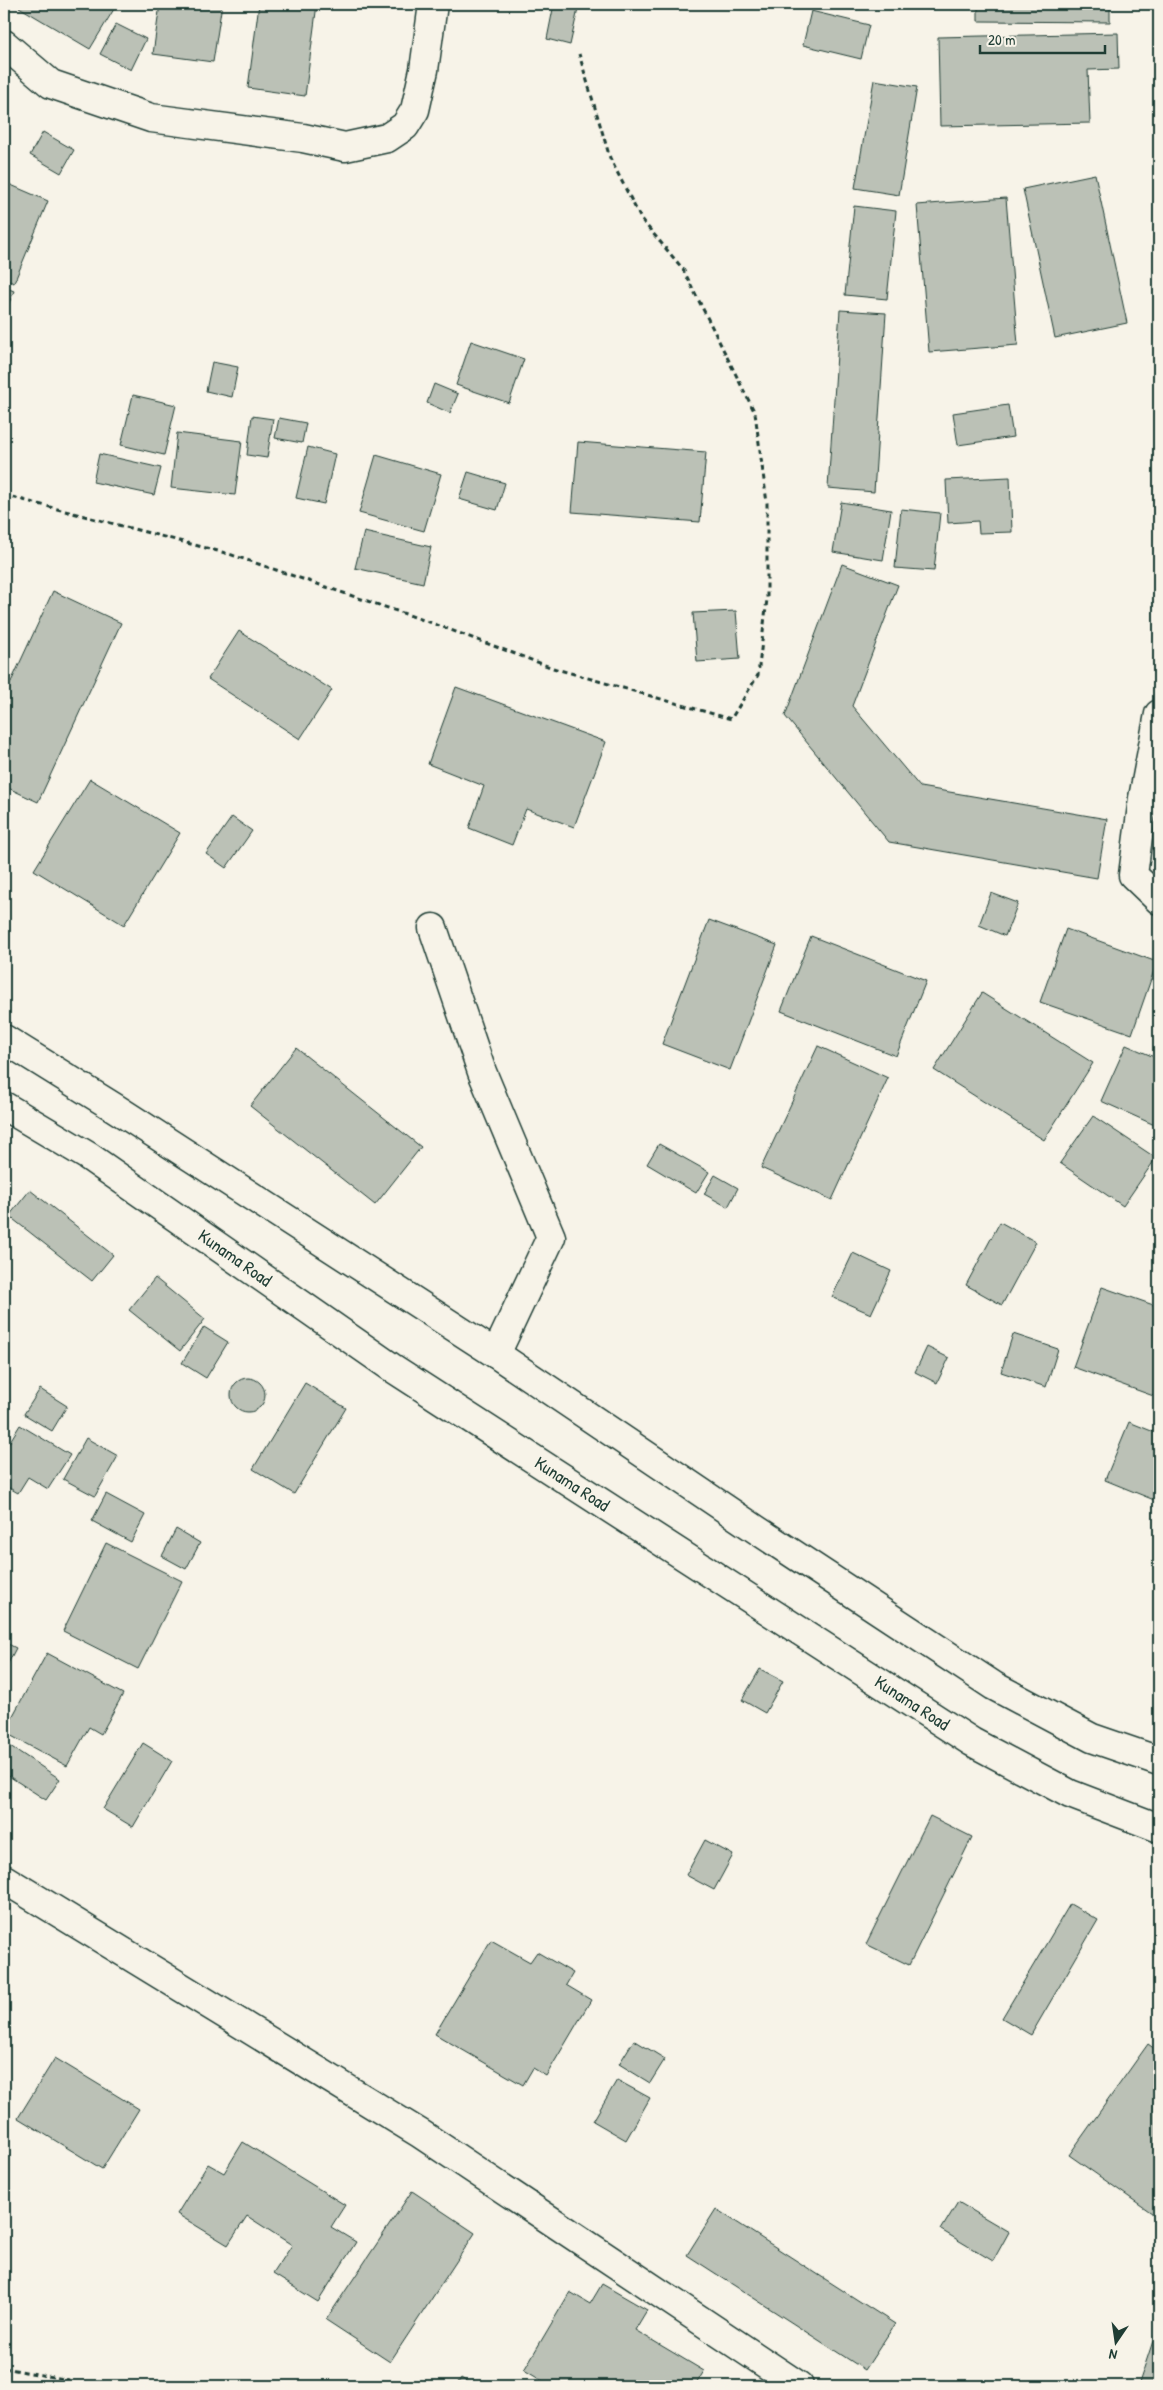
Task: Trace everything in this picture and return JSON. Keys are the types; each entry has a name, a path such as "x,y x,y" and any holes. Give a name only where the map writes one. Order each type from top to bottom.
{"main road":[{"path":"4,44 51,84 151,118 303,138 345,147 387,138 405,126 415,110 424,70 433,4"},
{"path":"1159,714 1143,798 1133,875 1159,900"},
{"path":"433,928 482,1072 551,1238 496,1354"},
{"path":"4,1040 123,1114 496,1354 994,1686 1092,1738 1159,1762"},
{"name":"Kunama Road","path":"4,1106 88,1156 391,1367 972,1742 1070,1794 1159,1828"},
{"path":"4,1879 421,2134 799,2386"}],"path":[{"path":"4,495 229,554 432,623 553,668 731,719 758,675 767,599 768,503 754,412 683,269 641,219 610,158 578,54"},
{"path":"4,2368 69,2380"}],"building":[{"path":"21,4 117,4 90,49 19,7"},
{"path":"160,4 222,4 213,62 153,54"},
{"path":"259,4 317,4 305,96 248,88"},
{"path":"554,4 578,9 570,45 547,39"},
{"path":"978,4 1110,4 1110,22 978,21"},
{"path":"1142,4 1159,4 1159,10 1142,6"},
{"path":"811,11 869,25 861,59 803,45"},
{"path":"116,24 146,39 131,70 100,54"},
{"path":"1118,33 1119,69 1088,70 1090,123 940,126 938,37"},
{"path":"874,80 917,87 899,195 855,188"},
{"path":"43,132 74,150 61,173 30,155"},
{"path":"1095,174 1127,323 1055,338 1023,189"},
{"path":"4,182 48,201 14,283 4,279"},
{"path":"1006,198 1018,345 929,352 917,205"},
{"path":"854,206 896,211 887,299 845,295"},
{"path":"4,287 14,291 4,315"},
{"path":"840,310 886,313 874,492 828,488"},
{"path":"471,341 524,359 509,403 456,385"},
{"path":"212,362 238,367 232,397 206,391"},
{"path":"434,384 458,394 450,413 427,403"},
{"path":"133,395 176,405 164,455 121,445"},
{"path":"1008,405 1013,437 958,445 953,413"},
{"path":"252,416 273,419 267,458 247,455"},
{"path":"279,418 306,423 302,443 275,438"},
{"path":"177,433 242,441 235,495 171,488"},
{"path":"578,442 706,452 700,522 572,512"},
{"path":"308,447 335,454 324,504 296,498"},
{"path":"99,454 161,468 154,495 93,482"},
{"path":"376,455 441,474 424,531 359,513"},
{"path":"468,472 505,483 497,510 459,499"},
{"path":"1010,477 1012,532 979,533 978,521 948,523 946,480"},
{"path":"841,502 891,510 883,560 833,552"},
{"path":"901,509 940,513 934,571 895,568"},
{"path":"364,532 431,547 423,583 355,568"},
{"path":"842,564 898,585 852,706 920,787 1107,819 1097,878 889,842 785,716"},
{"path":"53,591 121,623 38,802 4,786 4,697"},
{"path":"736,611 740,659 697,662 693,613"},
{"path":"239,631 332,690 300,739 208,679"},
{"path":"456,687 606,742 574,827 526,809 512,845 469,828 484,786 428,764"},
{"path":"90,779 180,833 124,925 34,870"},
{"path":"232,817 252,831 226,868 206,854"},
{"path":"991,893 1018,903 1005,936 979,925"},
{"path":"709,920 777,945 730,1070 662,1044"},
{"path":"1066,929 1157,962 1132,1034 1040,1002"},
{"path":"811,936 926,981 896,1056 781,1011"},
{"path":"982,993 1093,1063 1044,1140 934,1070"},
{"path":"1126,1045 1159,1059 1159,1127 1101,1101"},
{"path":"818,1046 888,1078 832,1200 761,1168"},
{"path":"296,1048 421,1147 375,1205 250,1106"},
{"path":"1093,1116 1156,1158 1123,1206 1060,1163"},
{"path":"659,1144 709,1172 696,1193 647,1164"},
{"path":"715,1175 738,1188 728,1207 704,1194"},
{"path":"30,1190 113,1255 92,1281 9,1216"},
{"path":"1000,1222 1036,1242 1002,1305 966,1285"},
{"path":"853,1253 891,1271 871,1314 832,1297"},
{"path":"155,1278 205,1319 180,1351 129,1310"},
{"path":"1102,1287 1159,1307 1159,1398 1073,1367"},
{"path":"204,1327 228,1342 206,1378 182,1363"},
{"path":"1013,1334 1058,1349 1046,1387 1001,1372"},
{"path":"927,1347 949,1358 937,1383 915,1372"},
{"path":"248,1378 260,1383 265,1395 260,1407 248,1412 236,1407 231,1395 236,1383"},
{"path":"305,1383 346,1408 294,1494 253,1469"},
{"path":"40,1389 67,1406 52,1431 24,1414"},
{"path":"1129,1422 1159,1434 1159,1502 1105,1480"},
{"path":"20,1425 70,1455 48,1489 28,1477 18,1493 4,1485 4,1451"},
{"path":"86,1438 118,1456 95,1496 63,1479"},
{"path":"106,1494 145,1515 131,1542 92,1521"},
{"path":"176,1529 200,1543 186,1569 162,1556"},
{"path":"106,1543 182,1581 138,1669 63,1631"},
{"path":"4,1642 16,1648 4,1671"},
{"path":"47,1653 123,1694 101,1734 89,1727 67,1766 4,1732"},
{"path":"760,1669 783,1681 765,1713 742,1700"},
{"path":"4,1742 60,1779 46,1800 4,1773"},
{"path":"143,1743 172,1761 133,1827 103,1809"},
{"path":"930,1816 972,1837 909,1965 866,1944"},
{"path":"705,1840 733,1855 714,1890 686,1875"},
{"path":"1070,1904 1098,1920 1031,2035 1002,2018"},
{"path":"491,1940 530,1962 537,1952 573,1973 566,1985 591,2000 546,2076 533,2068 523,2085 435,2034"},
{"path":"634,2040 665,2059 650,2083 619,2064"},
{"path":"1148,2044 1159,2052 1159,2218 1069,2155"},
{"path":"55,2058 139,2109 102,2169 18,2118"},
{"path":"617,2080 650,2098 626,2140 593,2121"},
{"path":"243,2142 345,2205 331,2227 356,2242 318,2302 273,2274 292,2245 247,2216 228,2245 177,2214 208,2164 224,2173"},
{"path":"412,2191 475,2233 390,2362 326,2320"},
{"path":"958,2202 1009,2232 993,2261 941,2230"},
{"path":"716,2209 895,2324 865,2370 687,2255"},
{"path":"602,2284 647,2310 635,2330 704,2371 695,2386 551,2386 524,2370 570,2292 590,2304"},
{"path":"1158,2326 1159,2386 1138,2386"},
{"path":"461,2378 473,2386 456,2386"}]}
